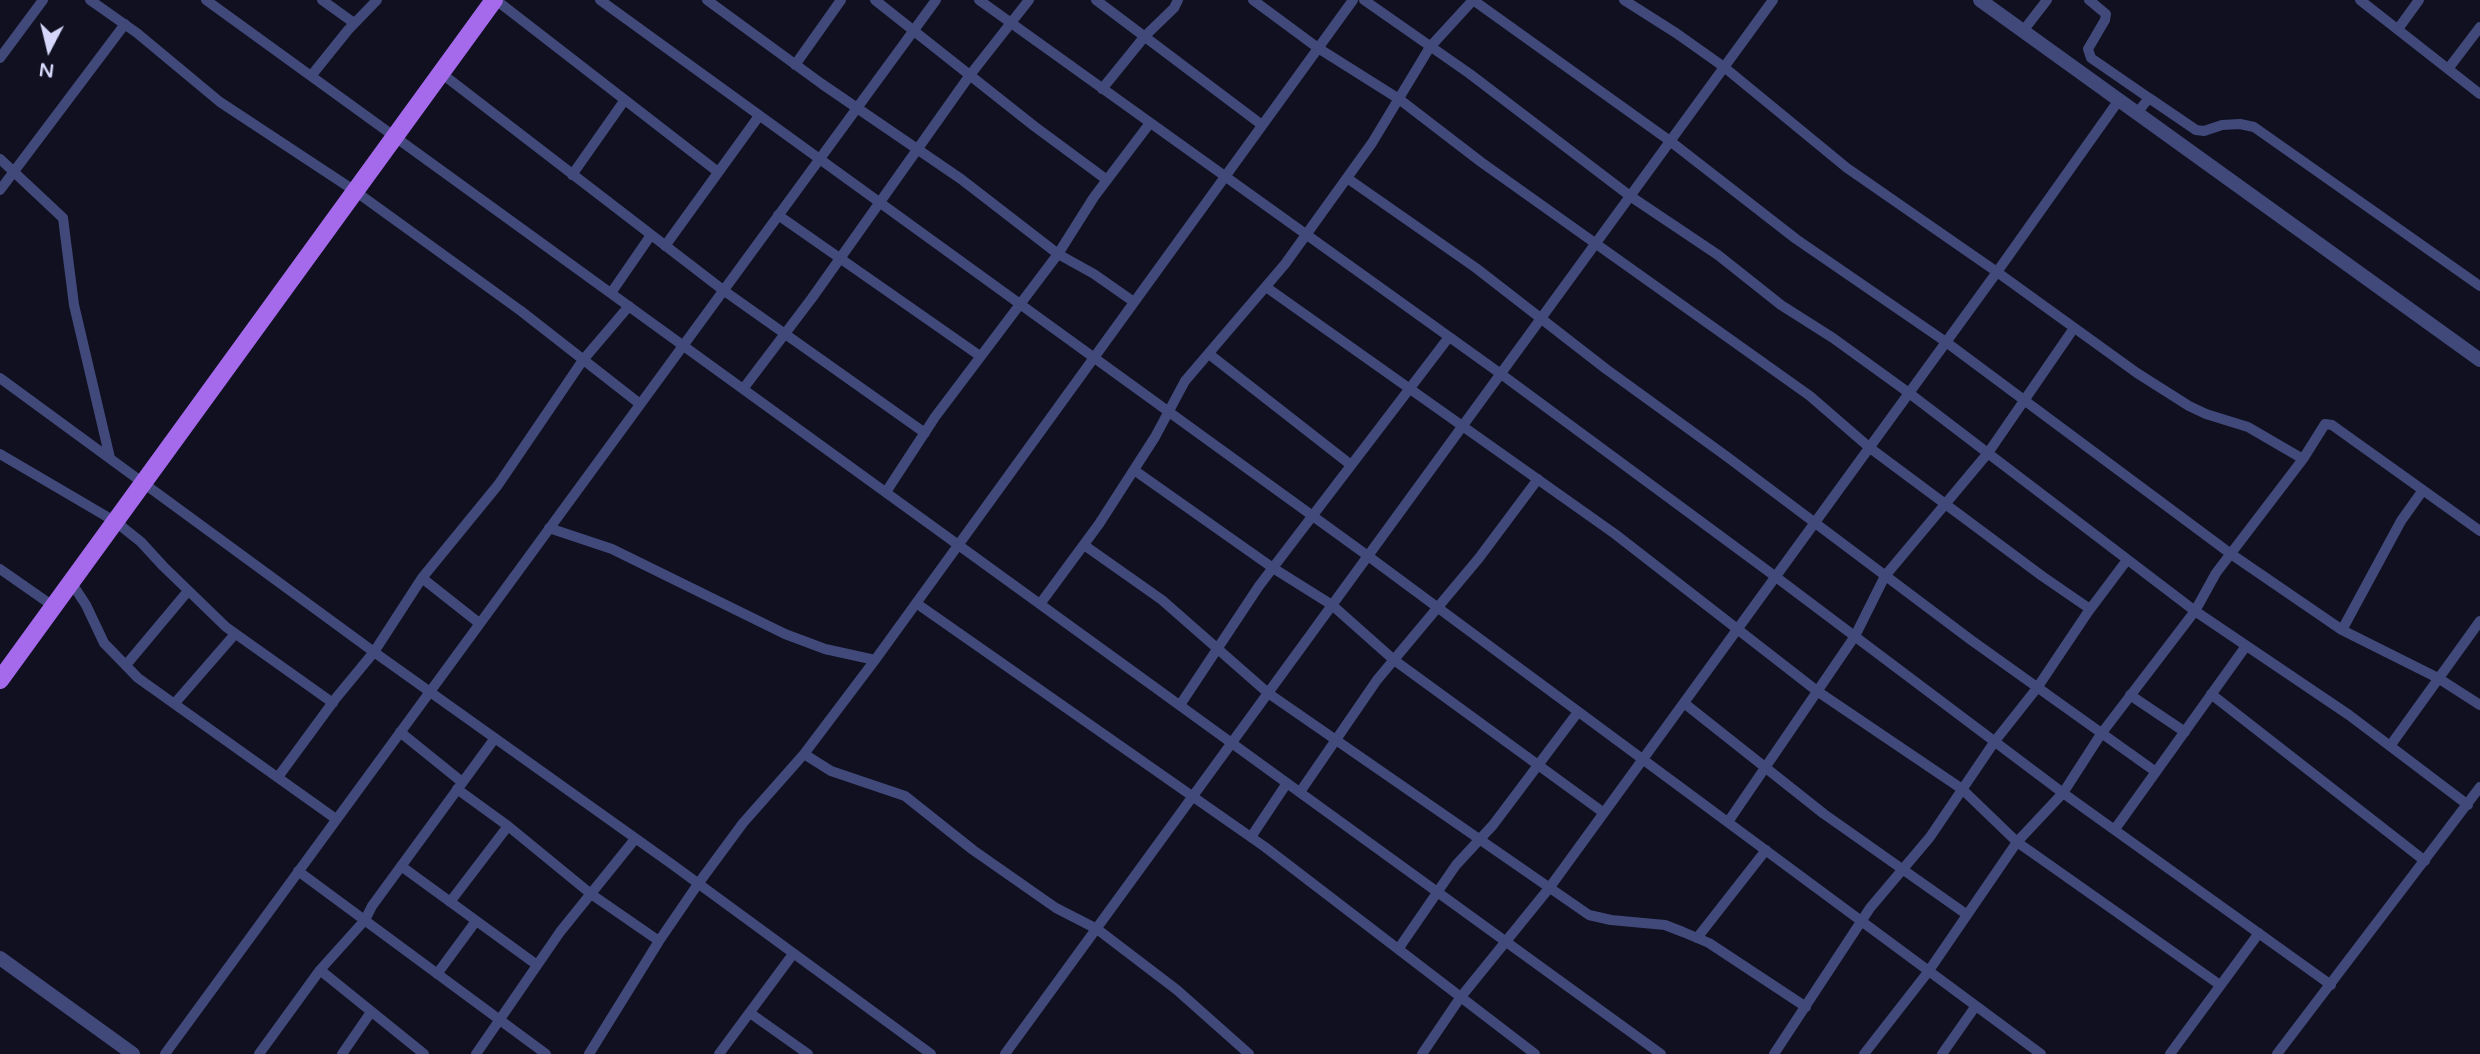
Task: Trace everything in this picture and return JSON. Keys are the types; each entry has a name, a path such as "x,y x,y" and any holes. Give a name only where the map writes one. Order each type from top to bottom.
{"main road":[{"path":"3,671 145,483 495,0"}],"street":[{"path":"0,58 43,0"},
{"path":"90,0 125,24 220,102 355,191 521,311 639,404"},
{"path":"206,0 1661,1054"},
{"path":"322,0 354,23"},
{"path":"311,76 354,23 377,0"},
{"path":"495,0 718,172"},
{"path":"707,0 856,108 961,179 1058,254 1094,274 1134,302"},
{"path":"795,65 841,0"},
{"path":"875,0 1107,180"},
{"path":"165,1054 936,0"},
{"path":"979,0 1501,374 2063,793 2330,985"},
{"path":"743,388 841,257 970,75 1029,0"},
{"path":"1096,0 1262,125"},
{"path":"1102,89 1144,36 1174,8 1178,0"},
{"path":"1253,0 1318,48 1399,99 1481,162 1810,396 1870,448 2090,609"},
{"path":"589,1054 698,884 743,823 804,754 875,660 1353,0"},
{"path":"1364,0 1547,131 1630,197 1718,255 1781,304 1909,393 2194,611 2390,746 2468,805"},
{"path":"1040,604 1084,545 1134,470 1185,381 1307,236 1399,99 1430,47 1473,0 1670,141 1796,239 1946,342 2231,554 2342,630 2438,678 2480,705"},
{"path":"1624,0 1724,67 1847,168 2137,373 2189,406 2248,427 2302,459"},
{"path":"1005,1054 1773,0"},
{"path":"1980,0 2480,360"},
{"path":"2023,31 2047,0"},
{"path":"2089,0 2106,14 2088,48 2091,58 2196,130 2240,124 2254,127 2480,286"},
{"path":"2360,0 2480,94"},
{"path":"2398,29 2419,0"},
{"path":"604,1 1368,556 2041,1054"},
{"path":"0,190 125,24"},
{"path":"2448,69 2480,27"},
{"path":"440,73 723,290 925,433"},
{"path":"2137,113 2149,98"},
{"path":"1422,1054 1460,998 1550,887 1643,760 2119,100"},
{"path":"572,175 624,101"},
{"path":"665,246 759,116"},
{"path":"886,492 980,356 1058,254 1107,180 1150,123"},
{"path":"0,159 63,218 74,305 110,458"},
{"path":"1347,178 1476,268 1885,576 2156,772"},
{"path":"778,215 980,356"},
{"path":"611,293 652,235"},
{"path":"1266,287 1615,534 1817,691 1962,789 2017,842 2220,985"},
{"path":"278,777 332,703 374,652 422,578 498,485 583,360 629,306"},
{"path":"1728,822 1855,636 1885,576 1988,453 2074,328"},
{"path":"1180,705 1273,568 1449,337"},
{"path":"1209,354 1351,465"},
{"path":"0,378 931,1054"},
{"path":"1864,1054 1928,972 2017,842 2063,793 2101,734 2194,611 2216,573 2302,459 2325,424 2332,425 2480,531"},
{"path":"0,454 116,522 141,541 188,591 235,634 332,703"},
{"path":"1134,470 1273,568 1332,605 1394,660 1604,813"},
{"path":"1300,792 1377,680 1438,608 1538,479"},
{"path":"2342,630 2402,521 2423,490"},
{"path":"549,527 612,549 785,634 825,649 875,660"},
{"path":"1084,545 1162,600 1268,693 1589,915 1665,925 1709,943 1806,1007"},
{"path":"1774,1054 1862,921 1930,837 1995,741 2037,688 2127,560"},
{"path":"0,569 52,606"},
{"path":"422,578 479,623"},
{"path":"71,582 86,605 104,643 138,678 336,818"},
{"path":"126,665 188,591"},
{"path":"916,603 1251,837 1535,1054"},
{"path":"2390,746 2480,621"},
{"path":"176,703 235,634"},
{"path":"2115,829 2246,646"},
{"path":"2211,694 2426,861"},
{"path":"2130,695 2185,732"},
{"path":"1684,703 1824,814 1966,914"},
{"path":"1399,948 1437,891 1578,712"},
{"path":"400,732 459,785 591,894 659,941"},
{"path":"259,1054 320,970 365,920 372,906 495,737"},
{"path":"804,754 831,771 905,796 973,850 1056,908 1097,929 1177,990 1249,1054"},
{"path":"1251,837 1287,783"},
{"path":"2277,1054 2480,787"},
{"path":"450,902 508,826"},
{"path":"476,1054 560,932 635,839"},
{"path":"1697,938 1766,850"},
{"path":"401,866 537,965"},
{"path":"298,870 546,1054"},
{"path":"437,974 476,921"},
{"path":"2170,1054 2259,933"},
{"path":"719,1054 793,954"},
{"path":"0,958 133,1054"},
{"path":"320,970 424,1054"},
{"path":"1942,1054 1975,1007"},
{"path":"342,1054 371,1012"},
{"path":"750,1013 808,1054"}]}
